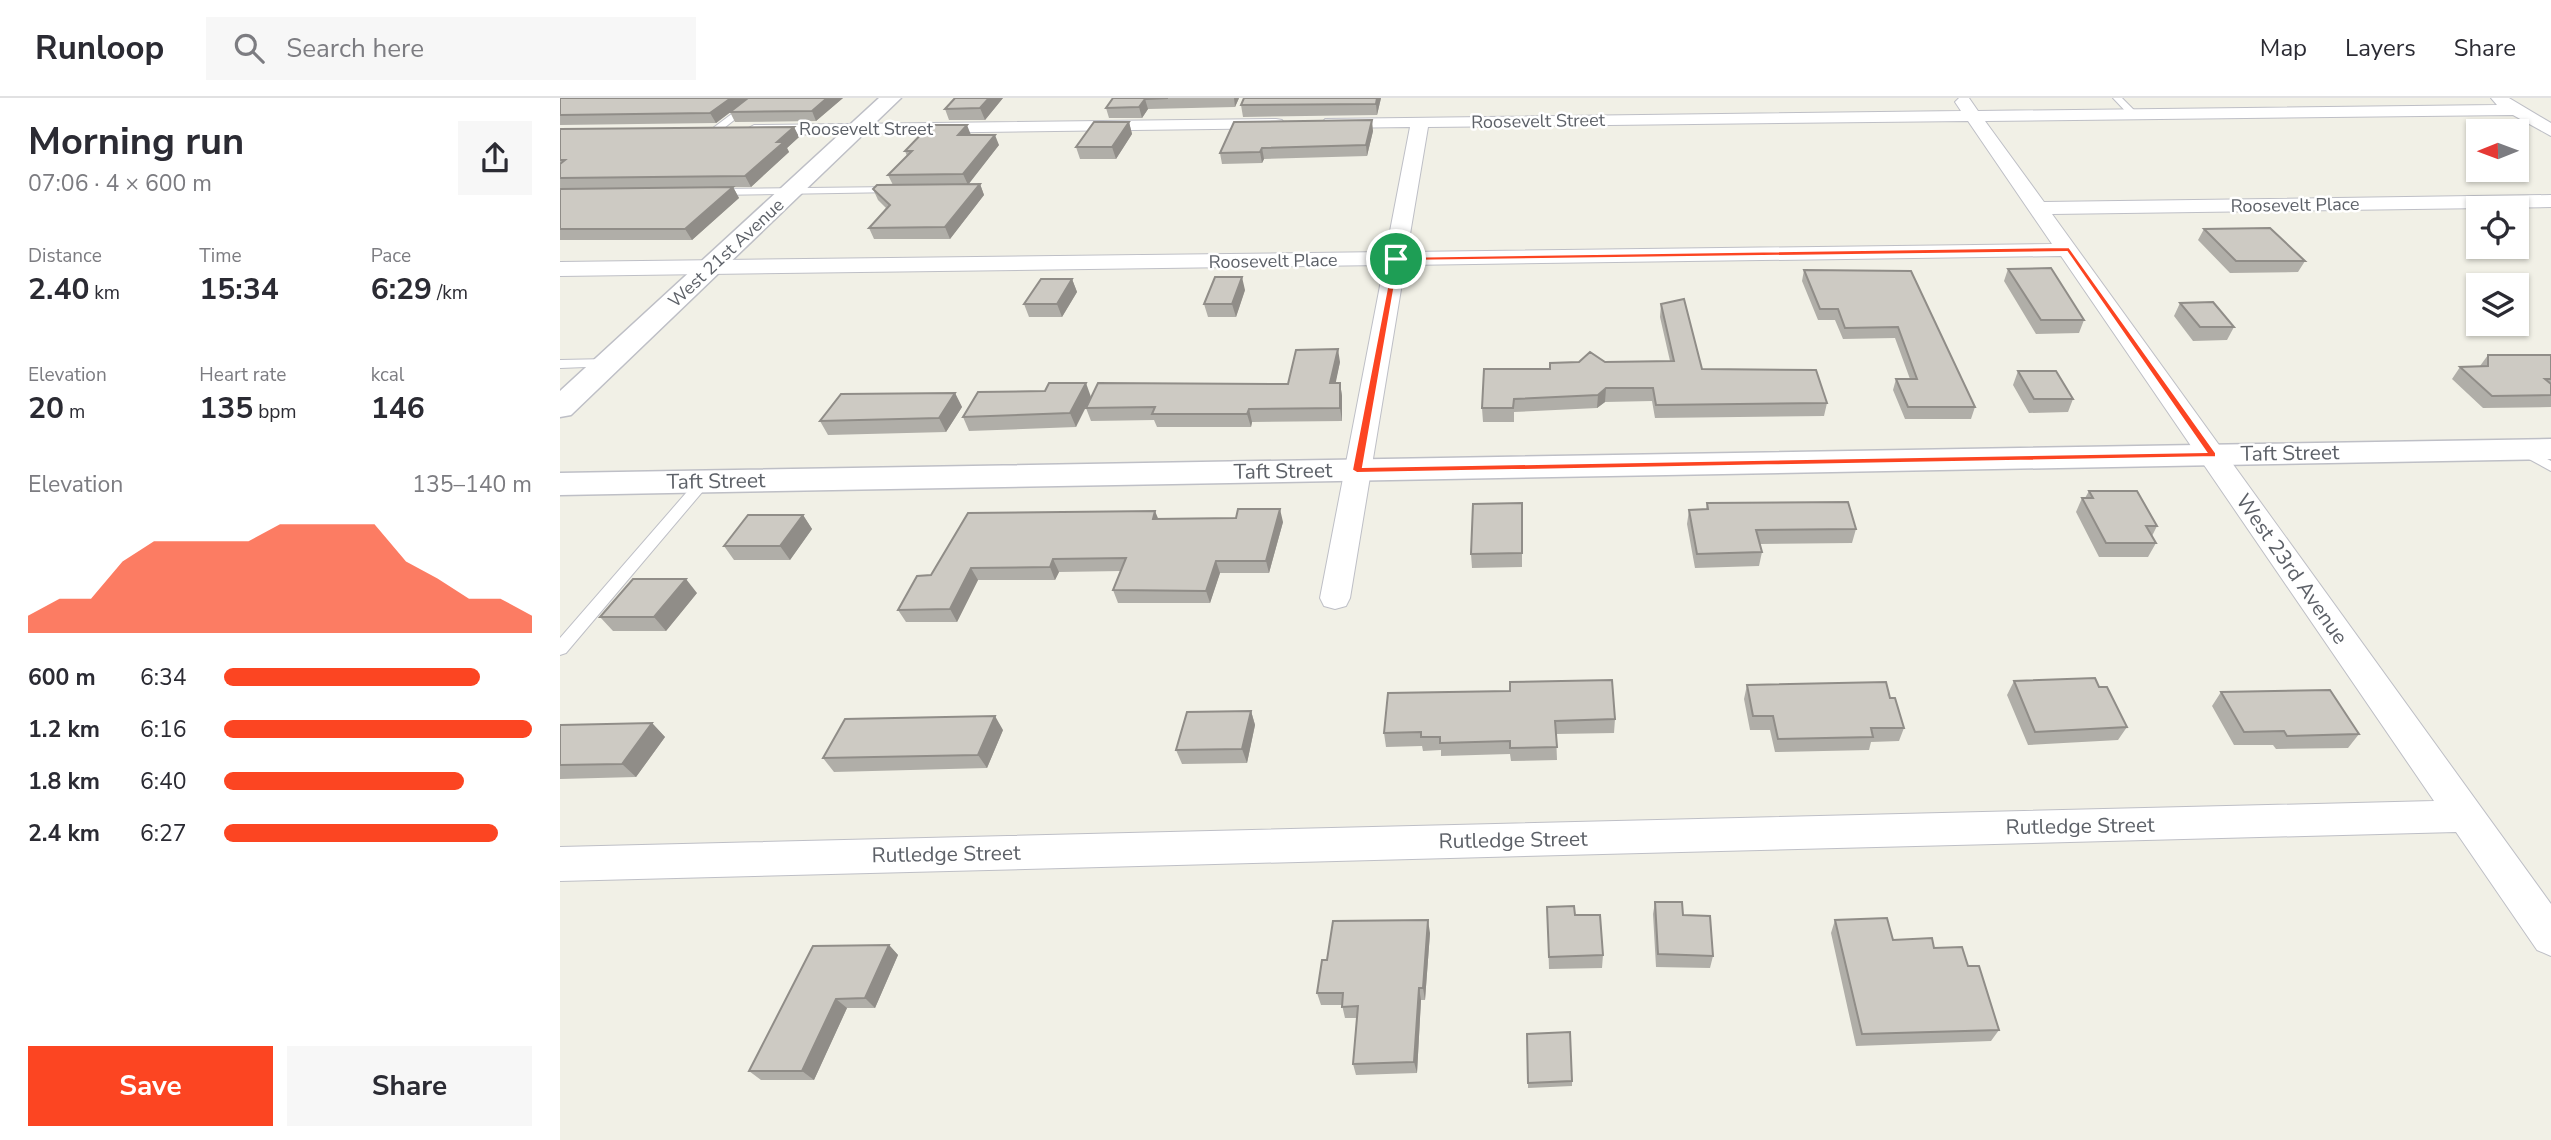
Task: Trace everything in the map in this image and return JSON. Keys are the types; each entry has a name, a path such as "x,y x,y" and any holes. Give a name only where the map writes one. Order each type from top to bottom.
{"street":[{"name":"West 21st Avenue","path":"560,408 891,98"},
{"path":"2498,98 2551,131"},
{"name":"Roosevelt Street","path":"709,130 1420,122 1967,107 2133,114 2517,110"},
{"name":"West 23rd Avenue","path":"1967,107 2551,937"},
{"path":"1335,598 1420,122"},
{"name":"Roosevelt Place","path":"2040,208 2551,201"},
{"name":"Roosevelt Place","path":"560,269 2069,250"},
{"name":"Taft Street","path":"560,484 2536,449"},
{"name":"Rutledge Street","path":"560,864 2466,816"}],"lane":[{"path":"709,130 758,98"},
{"path":"2117,98 2133,114"},
{"path":"696,192 901,190"},
{"path":"560,364 608,363"},
{"path":"2536,449 2551,467"},
{"path":"560,649 704,481"}],"building":[{"path":"560,98 731,98 710,113 560,115"},
{"path":"748,98 827,98 812,111 730,112"},
{"path":"955,98 989,98 980,108 945,109"},
{"path":"1113,98 1168,98 1145,99 1139,107 1106,108"},
{"path":"1244,98 1377,98 1376,104 1241,105"},
{"path":"1372,120 1366,145 1262,148 1260,152 1220,153 1234,122"},
{"path":"1094,122 1129,122 1112,147 1076,147"},
{"path":"930,125 967,125 958,135 995,135 963,174 888,175 912,151 905,151"},
{"path":"794,127 777,142 784,142 745,176 560,178 560,164 565,160 560,160 560,129"},
{"path":"980,184 945,227 869,228 890,205 873,189 877,185"},
{"path":"733,187 685,229 560,229 560,189"},
{"path":"2270,228 2305,261 2236,261 2204,229"},
{"path":"2051,268 2084,320 2041,320 2008,269"},
{"path":"1804,270 1911,271 1975,407 1908,407 1896,379 1917,379 1898,327 1845,328 1838,309 1820,309"},
{"path":"1215,277 1242,277 1232,304 1204,304"},
{"path":"1041,279 1072,279 1057,304 1024,304"},
{"path":"1684,299 1702,369 1816,370 1827,403 1656,405 1653,388 1606,388 1598,395 1514,399 1513,408 1482,408 1484,369 1550,369 1550,363 1579,362 1590,352 1605,362 1674,361 1661,304"},
{"path":"2213,302 2234,327 2200,327 2180,303"},
{"path":"1338,349 1330,383 1340,383 1340,408 1249,409 1247,414 1152,414 1155,407 1086,408 1098,383 1288,384 1296,350"},
{"path":"2488,355 2551,355 2551,379 2545,379 2551,384 2551,395 2492,396 2460,367 2488,366"},
{"path":"2018,371 2056,371 2073,399 2034,399"},
{"path":"1049,383 1086,383 1070,413 963,417 978,392 1045,391"},
{"path":"955,393 939,418 820,421 841,394"},
{"path":"2089,491 2137,491 2157,526 2146,526 2156,543 2106,543 2082,498 2093,498"},
{"path":"1848,502 1856,529 1756,530 1762,552 1697,554 1689,510 1708,509 1707,503"},
{"path":"1522,503 1522,553 1471,554 1473,504"},
{"path":"1238,509 1280,509 1266,561 1216,561 1206,591 1113,590 1126,558 1053,559 1050,567 971,568 950,609 898,610 917,576 931,575 968,513 1155,511 1153,519 1236,518"},
{"path":"748,515 803,515 780,546 724,546"},
{"path":"633,579 686,579 654,617 600,617"},
{"path":"2095,678 2099,687 2107,687 2127,727 2035,732 2014,681"},
{"path":"1612,680 1615,719 1555,721 1557,747 1510,748 1510,741 1440,743 1440,737 1421,737 1421,732 1384,733 1388,693 1510,691 1510,682"},
{"path":"1886,682 1890,698 1895,698 1904,728 1871,728 1873,737 1778,739 1773,716 1753,716 1747,685"},
{"path":"2330,690 2359,734 2287,736 2284,731 2244,732 2221,692"},
{"path":"1251,711 1242,749 1176,750 1187,712"},
{"path":"995,716 978,755 823,758 845,719"},
{"path":"652,723 622,764 560,765 560,725"},
{"path":"1655,902 1682,902 1683,915 1710,916 1713,956 1658,954"},
{"path":"1574,906 1575,915 1600,915 1603,955 1549,957 1547,907"},
{"path":"1887,918 1893,940 1932,938 1934,948 1962,947 1968,966 1979,966 1999,1030 1862,1034 1835,920"},
{"path":"1428,920 1423,988 1419,988 1414,1062 1353,1064 1358,1006 1342,1007 1343,993 1317,993 1322,960 1327,960 1333,921"},
{"path":"889,945 865,998 836,999 802,1071 749,1071 813,946"},
{"path":"1570,1032 1572,1081 1528,1083 1527,1034"}],"route":[{"path":"2069,250 2213,455 1357,470 1396,259 2069,250"}]}
